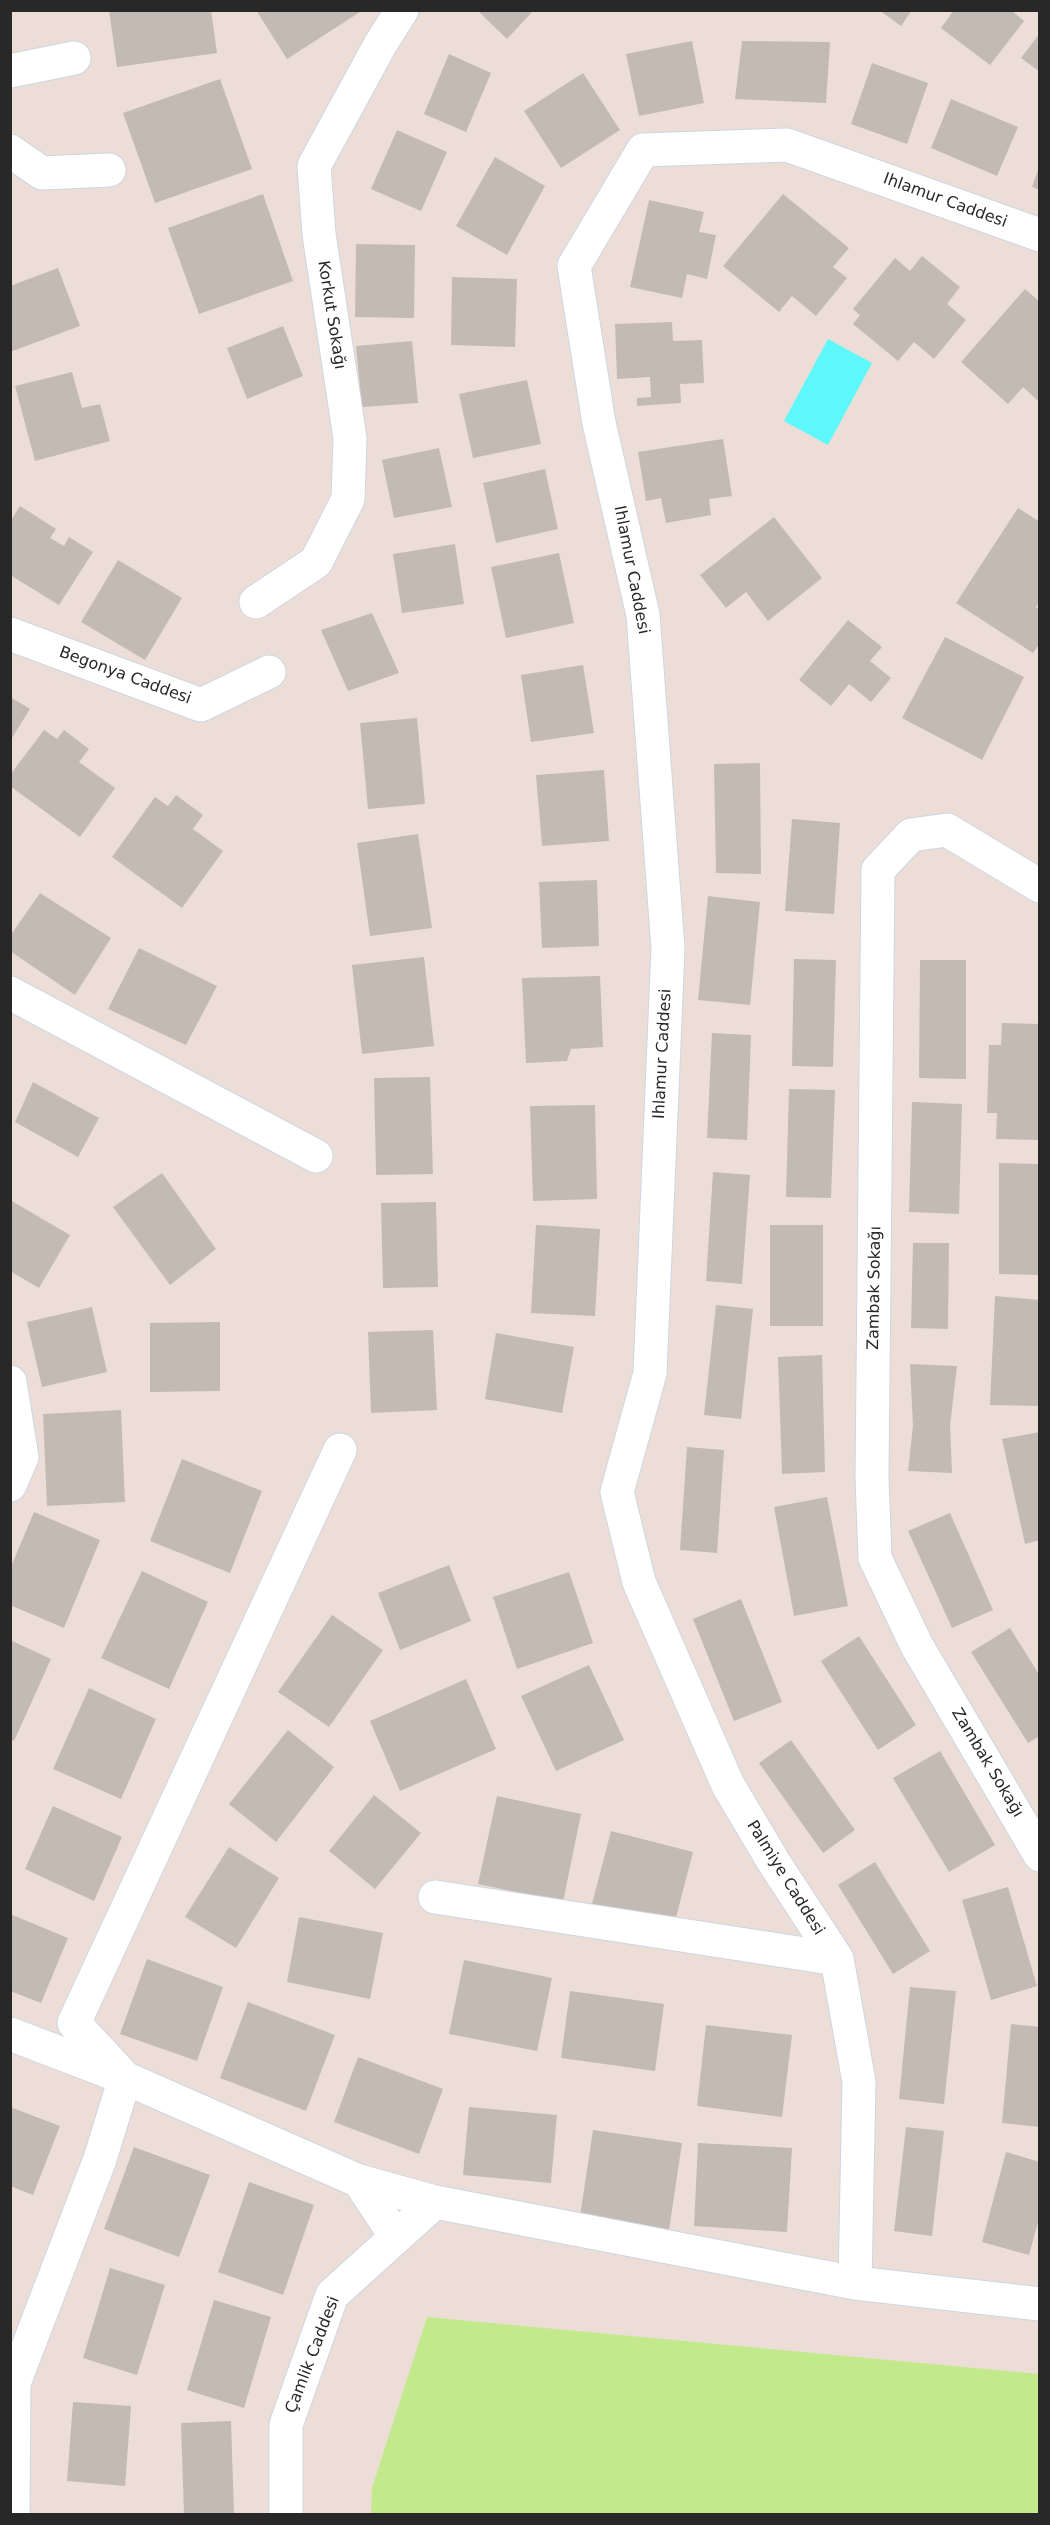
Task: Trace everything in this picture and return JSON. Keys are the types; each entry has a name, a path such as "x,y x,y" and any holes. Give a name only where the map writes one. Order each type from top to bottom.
{"street":[{"name":"Korkut Sokağı","path":"256,602 316,562 348,499 350,438 319,234 314,166 380,45 402,10"},
{"path":"10,71 74,58"},
{"name":"Ihlamur Caddesi","path":"617,1492 650,1373 668,948 643,615 600,423 574,266 643,150 787,145 1040,235"},
{"path":"10,151 42,173 109,170"},
{"name":"Begonya Caddesi","path":"10,634 201,705 269,672"},
{"name":"Zambak Sokağı","path":"1040,886 947,830 911,835 878,870 872,1477 875,1558 917,1646 1040,1855"},
{"path":"10,993 316,1156"},
{"path":"10,1382 22,1457 10,1485"},
{"path":"125,2078 74,2023 340,1450"},
{"name":"Palmiye Caddesi","path":"617,1492 639,1582 728,1785 773,1862 837,1959 860,2082 855,2283"},
{"path":"435,1898 837,1959"},
{"path":"10,2034 125,2078 359,2181 435,2202 855,2283 1040,2304"},
{"path":"13,2514 12,2382 100,2159 125,2078"},
{"path":"359,2181 396,2237"},
{"name":"Çamlik Caddesi","path":"286,2514 286,2425 332,2295 435,2202"}],"green space":[{"path":"427,2317 1039,2374 1039,2514 371,2514 372,2488"}],"water":[{"path":"828,339 872,363 828,445 784,421"}],"building":[{"path":"109,10 211,10 217,53 117,67"},
{"path":"256,10 363,10 287,59"},
{"path":"477,10 534,10 507,39"},
{"path":"879,10 912,10 901,26"},
{"path":"954,10 1011,10 1024,21 990,65 941,28"},
{"path":"1040,33 1040,72 1021,58"},
{"path":"692,41 704,103 639,116 626,54"},
{"path":"742,41 830,42 826,103 735,99"},
{"path":"449,54 491,73 466,132 424,114"},
{"path":"872,63 928,83 907,144 851,124"},
{"path":"583,73 620,130 561,168 524,111"},
{"path":"220,79 252,169 155,203 123,113"},
{"path":"951,99 1018,127 997,176 931,148"},
{"path":"397,130 447,152 421,211 371,189"},
{"path":"495,157 545,186 507,255 456,226"},
{"path":"1040,165 1040,190 1032,187"},
{"path":"263,194 293,281 199,314 168,228"},
{"path":"783,194 849,248 833,267 847,278 816,316 792,296 779,312 723,266"},
{"path":"649,200 704,212 699,232 716,235 707,279 687,274 682,298 630,287"},
{"path":"356,244 415,245 414,318 355,317"},
{"path":"922,256 960,287 947,304 966,320 934,359 914,342 898,361 853,324 860,315 853,309 895,258 910,271"},
{"path":"58,268 80,326 10,352 10,286"},
{"path":"452,277 517,279 515,347 451,345"},
{"path":"1025,289 1040,302 1040,398 1037,400 1023,387 1008,404 961,362"},
{"path":"672,322 673,341 702,340 704,383 680,384 681,403 637,406 637,398 651,397 650,377 617,379 615,324"},
{"path":"283,326 303,376 247,399 227,348"},
{"path":"412,341 418,403 362,407 356,346"},
{"path":"72,372 82,408 100,404 110,441 35,461 15,386"},
{"path":"527,380 541,444 473,458 459,394"},
{"path":"723,439 732,496 709,499 711,515 666,523 661,498 646,501 638,452"},
{"path":"439,448 452,507 394,518 382,460"},
{"path":"545,469 558,529 496,543 483,483"},
{"path":"20,506 56,529 50,538 64,546 69,537 93,552 59,605 10,575 10,522"},
{"path":"1018,508 1040,522 1040,601 1036,607 1040,610 1040,643 1033,653 956,603"},
{"path":"774,517 822,578 768,621 746,592 726,608 700,575"},
{"path":"455,544 464,604 402,613 393,554"},
{"path":"559,553 574,623 506,638 491,567"},
{"path":"118,560 182,598 145,660 81,622"},
{"path":"372,613 399,673 348,691 321,630"},
{"path":"848,620 882,647 870,661 891,678 871,702 849,684 831,706 799,680"},
{"path":"945,637 1024,677 982,760 902,718"},
{"path":"583,665 594,733 531,742 521,675"},
{"path":"10,697 30,709 10,741"},
{"path":"417,718 425,804 368,809 360,723"},
{"path":"44,730 57,739 64,730 89,749 79,762 115,788 80,837 10,786 10,775"},
{"path":"760,763 761,874 716,873 714,764"},
{"path":"604,770 609,841 542,846 536,775"},
{"path":"176,795 203,815 193,829 223,851 182,908 112,857 155,797 168,806"},
{"path":"792,819 840,823 834,914 785,911"},
{"path":"418,834 432,928 370,936 357,843"},
{"path":"597,880 599,946 542,948 539,882"},
{"path":"40,893 111,938 75,995 10,951 10,936"},
{"path":"708,896 760,902 750,1005 698,1000"},
{"path":"139,948 217,986 186,1045 108,1009"},
{"path":"424,957 434,1046 362,1054 352,965"},
{"path":"794,959 836,960 833,1067 792,1066"},
{"path":"920,960 966,960 966,1079 919,1078"},
{"path":"600,976 603,1047 571,1049 567,1061 526,1063 522,978"},
{"path":"1002,1023 1040,1024 1040,1140 996,1139 997,1113 987,1113 989,1045 1001,1045"},
{"path":"712,1033 751,1035 747,1140 707,1138"},
{"path":"430,1077 433,1174 376,1175 374,1078"},
{"path":"33,1082 99,1118 78,1157 15,1122"},
{"path":"789,1089 835,1090 831,1198 786,1197"},
{"path":"912,1102 962,1104 959,1214 909,1212"},
{"path":"595,1105 597,1199 533,1201 530,1106"},
{"path":"999,1163 1040,1164 1040,1275 999,1274"},
{"path":"713,1172 750,1175 742,1284 706,1281"},
{"path":"162,1173 216,1249 170,1285 113,1207"},
{"path":"10,1200 70,1235 39,1288 10,1271"},
{"path":"436,1202 438,1287 383,1288 381,1203"},
{"path":"536,1225 600,1229 595,1316 531,1313"},
{"path":"770,1225 823,1225 823,1326 770,1326"},
{"path":"913,1243 949,1243 948,1329 911,1328"},
{"path":"995,1296 1040,1300 1040,1406 990,1405"},
{"path":"716,1305 753,1309 741,1419 704,1415"},
{"path":"92,1307 107,1372 42,1387 27,1322"},
{"path":"220,1322 220,1391 150,1392 150,1323"},
{"path":"433,1330 437,1410 371,1413 368,1332"},
{"path":"496,1333 574,1347 562,1413 485,1399"},
{"path":"822,1355 825,1472 782,1474 778,1357"},
{"path":"910,1364 957,1366 950,1426 952,1473 908,1471 913,1426"},
{"path":"121,1410 125,1502 47,1506 43,1414"},
{"path":"1040,1432 1040,1540 1025,1544 1002,1439"},
{"path":"687,1447 724,1450 717,1553 680,1550"},
{"path":"182,1459 262,1491 230,1573 150,1541"},
{"path":"827,1497 848,1606 794,1616 774,1507"},
{"path":"34,1512 100,1540 64,1628 10,1605 10,1569"},
{"path":"950,1513 993,1610 952,1628 908,1531"},
{"path":"449,1565 471,1621 400,1650 378,1593"},
{"path":"142,1571 208,1602 169,1689 101,1658"},
{"path":"569,1572 593,1643 517,1669 493,1597"},
{"path":"741,1599 782,1702 734,1721 693,1619"},
{"path":"332,1615 383,1650 329,1727 278,1692"},
{"path":"1010,1628 1040,1676 1040,1736 1028,1743 971,1652"},
{"path":"859,1636 916,1725 878,1750 821,1661"},
{"path":"10,1640 51,1659 14,1741 10,1739"},
{"path":"589,1665 624,1740 556,1771 521,1696"},
{"path":"466,1679 496,1749 400,1791 370,1721"},
{"path":"89,1688 156,1719 121,1799 53,1769"},
{"path":"288,1730 334,1767 276,1842 229,1804"},
{"path":"791,1740 855,1830 823,1853 759,1763"},
{"path":"940,1751 995,1845 949,1872 893,1778"},
{"path":"374,1795 421,1833 375,1889 329,1851"},
{"path":"497,1796 581,1814 563,1902 478,1884"},
{"path":"53,1806 122,1837 94,1901 25,1869"},
{"path":"611,1831 693,1852 674,1925 592,1904"},
{"path":"229,1847 279,1878 236,1948 185,1917"},
{"path":"875,1862 930,1951 893,1974 838,1885"},
{"path":"1008,1887 1037,1986 991,2000 962,1900"},
{"path":"10,1914 68,1938 41,2003 10,1991"},
{"path":"299,1917 383,1933 370,1999 287,1982"},
{"path":"147,1959 223,1987 197,2061 120,2034"},
{"path":"464,1960 552,1978 537,2051 449,2034"},
{"path":"910,1987 956,1991 944,2104 899,2099"},
{"path":"570,1991 664,2004 655,2071 561,2058"},
{"path":"248,2002 335,2035 306,2111 220,2078"},
{"path":"1011,2024 1040,2027 1040,2127 1002,2123"},
{"path":"706,2025 792,2035 782,2117 697,2106"},
{"path":"358,2057 443,2089 419,2154 334,2122"},
{"path":"10,2107 60,2126 33,2195 10,2186"},
{"path":"469,2107 557,2115 551,2183 463,2175"},
{"path":"906,2127 944,2131 932,2236 894,2231"},
{"path":"593,2130 682,2143 669,2230 580,2216"},
{"path":"698,2143 792,2148 787,2232 694,2226"},
{"path":"134,2147 210,2175 179,2257 104,2229"},
{"path":"1006,2152 1040,2162 1040,2215 1029,2255 982,2242"},
{"path":"249,2182 314,2205 283,2295 218,2272"},
{"path":"110,2268 165,2285 137,2375 83,2358"},
{"path":"214,2300 271,2317 244,2408 187,2390"},
{"path":"73,2402 131,2406 125,2486 67,2481"},
{"path":"231,2421 234,2514 184,2514 181,2423"}]}
